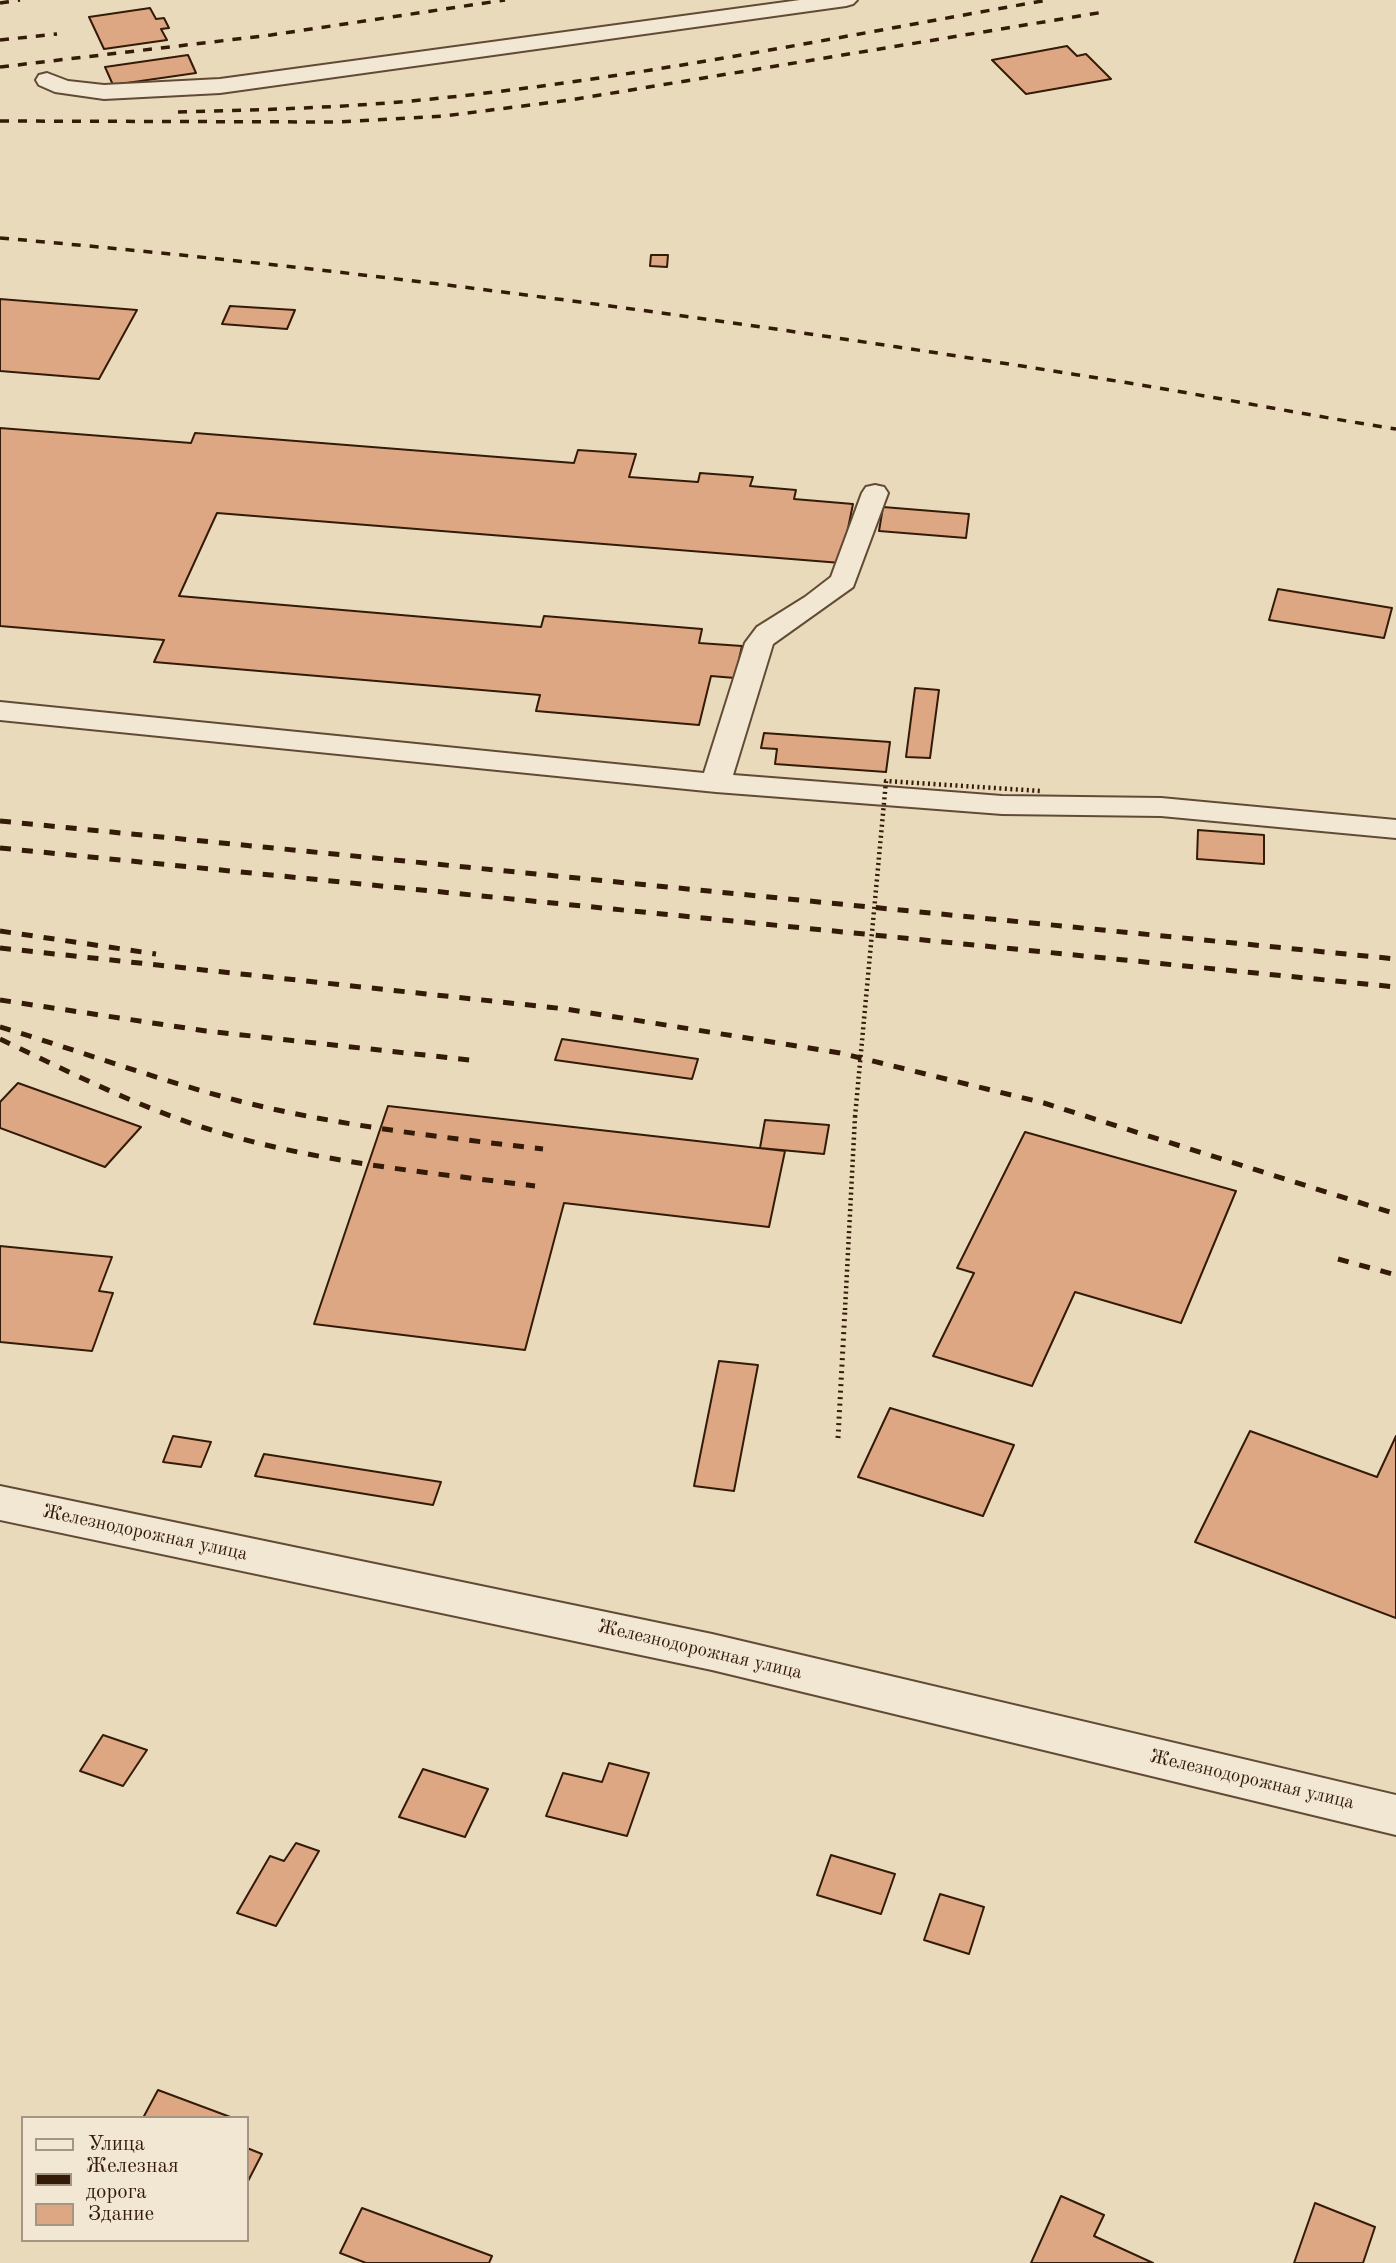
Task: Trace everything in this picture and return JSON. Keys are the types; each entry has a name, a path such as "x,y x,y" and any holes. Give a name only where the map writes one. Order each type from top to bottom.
{"street":[{"name":"Железнодорожная улица","path":"0,1503 712,1652 1396,1815"}],"lane":[{"path":"47,80 63,87 104,92 220,86 846,0"},
{"path":"716,783 759,643 768,633 815,603 843,581 875,493"},
{"path":"0,711 716,783 1002,805 1161,807 1396,829"}],"path":[{"path":"838,1438 855,1117 886,781 1041,791"}],"building":[{"path":"150,8 156,19 164,18 169,28 161,29 167,40 104,49 89,17"},
{"path":"1067,46 1077,56 1086,54 1111,79 1026,94 992,60"},
{"path":"188,55 196,73 113,85 105,67"},
{"path":"651,255 668,255 667,267 650,266"},
{"path":"0,299 137,310 99,379 0,371"},
{"path":"230,306 295,310 287,329 222,324"},
{"path":"0,428 191,443 195,433 574,463 578,450 636,454 629,477 698,482 700,473 753,477 750,486 796,490 794,499 853,504 841,563 217,513 179,596 541,627 544,616 702,629 699,643 742,646 735,678 711,676 699,725 536,711 540,695 154,662 164,640 0,626"},
{"path":"883,507 969,514 966,538 879,531"},
{"path":"1278,589 1392,608 1384,638 1269,620"},
{"path":"915,688 939,690 930,758 906,757"},
{"path":"764,733 890,742 886,772 775,764 777,749 761,748"},
{"path":"1198,830 1264,835 1264,864 1197,859"},
{"path":"562,1039 698,1059 692,1079 555,1060"},
{"path":"18,1083 141,1127 105,1167 0,1128 0,1102"},
{"path":"388,1106 785,1151 769,1227 564,1203 525,1350 314,1324"},
{"path":"765,1120 829,1125 824,1154 760,1148"},
{"path":"1025,1132 1236,1191 1181,1323 1075,1292 1032,1386 933,1356 974,1273 957,1268"},
{"path":"0,1246 112,1257 99,1291 113,1293 92,1351 0,1342"},
{"path":"719,1361 758,1365 734,1491 694,1486"},
{"path":"890,1408 1014,1445 983,1516 858,1477"},
{"path":"1250,1431 1377,1477 1396,1436 1396,1618 1195,1542"},
{"path":"173,1436 211,1442 201,1467 163,1462"},
{"path":"264,1454 441,1482 433,1505 255,1476"},
{"path":"103,1735 147,1750 123,1786 80,1771"},
{"path":"609,1763 649,1773 627,1836 546,1816 563,1773 602,1782"},
{"path":"423,1769 488,1789 465,1837 399,1817"},
{"path":"296,1843 319,1851 276,1926 237,1913 270,1856 284,1861"},
{"path":"831,1855 895,1874 881,1914 817,1895"},
{"path":"940,1894 984,1907 969,1954 924,1940"},
{"path":"158,2090 228,2116 144,2116"},
{"path":"248,2148 262,2154 248,2181"},
{"path":"1061,2196 1104,2215 1094,2236 1153,2263 1031,2263"},
{"path":"1315,2203 1375,2227 1363,2263 1294,2263"},
{"path":"362,2208 492,2256 489,2263 366,2263 340,2253"}],"railway":[{"path":"0,3 20,0"},
{"path":"0,67 271,35 505,0"},
{"path":"178,112 411,101 571,82 730,57 1048,0"},
{"path":"0,121 339,122 444,116 570,100 1104,12"},
{"path":"0,40 57,34"},
{"path":"0,238 278,265 695,318 1110,380 1396,429"},
{"path":"0,821 1396,959"},
{"path":"0,848 1396,987"},
{"path":"0,931 156,954"},
{"path":"0,948 566,1009 840,1053 1044,1103 1396,1214"},
{"path":"0,1000 206,1031 470,1060"},
{"path":"0,1027 179,1084 276,1110 390,1130 543,1149"},
{"path":"0,1039 152,1109 245,1140 327,1158 535,1186"},
{"path":"1338,1259 1396,1275"}]}
